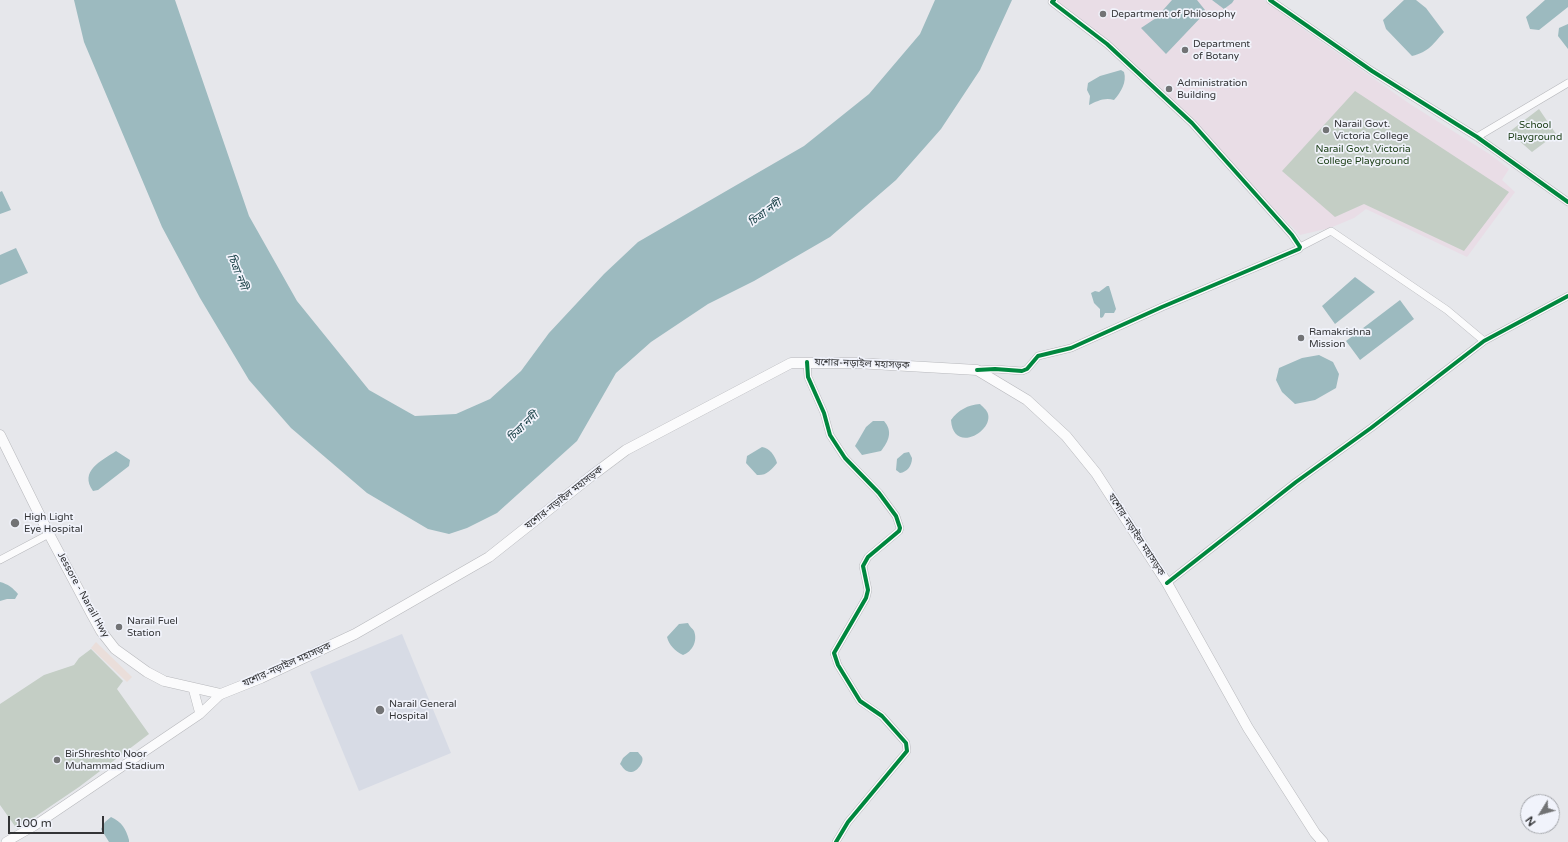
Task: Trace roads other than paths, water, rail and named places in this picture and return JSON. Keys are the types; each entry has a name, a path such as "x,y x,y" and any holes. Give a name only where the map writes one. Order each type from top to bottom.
{"highway":[{"name":"যশোর-নড়াইল মহাসড়ক","path":"221,694 261,678 362,630 489,557 626,450 791,363 807,362 915,365 976,370 1027,400 1066,436 1096,473 1167,583 1248,728 1315,833 1323,842"},
{"name":"Jessore - Narail Hwy","path":"0,435 49,534 101,632 115,649 158,678 221,694"}],"main road":[{"path":"193,688 200,714"},
{"path":"6,842 34,826 200,714 221,694"}],"street":[{"path":"1054,0 1052,2 1107,44 1192,123 1292,235 1300,247"},
{"path":"1270,0 1372,71 1477,138 1568,202"},
{"path":"1477,138 1568,83"},
{"path":"976,370 994,369 1022,371 1027,368 1038,356 1071,348 1299,248 1331,231 1447,310 1484,341"},
{"path":"1167,583 1296,482 1371,428 1484,341 1568,296"},
{"path":"807,362 808,377 824,413 830,436 845,458 878,493 896,516 900,528 899,532 868,557 863,566 868,590 866,598 834,653 838,665 860,701 882,716 906,742 907,751 848,822 836,842"},
{"path":"0,560 49,534"}],"water":[{"name":"চিত্রা নদী","path":"74,0 175,0 249,216 297,301 369,390 415,416 456,414 490,399 521,371 549,333 604,274 638,242 804,146 869,94 920,34 935,0 1012,0 980,70 941,129 896,180 830,237 754,281 708,304 651,342 616,373 577,441 497,513 467,528 449,534 428,529 367,493 291,428 249,380 200,298 162,227 84,42"},
{"path":"1172,0 1197,0 1205,10 1204,14 1166,54 1141,28 1156,18"},
{"path":"1212,0 1234,0 1224,9"},
{"path":"1404,0 1416,0 1426,8 1444,32 1427,50 1412,56 1386,29 1383,20"},
{"path":"1545,0 1568,0 1568,7 1539,30 1530,29 1526,17"},
{"path":"1568,24 1568,49 1558,36 1559,28"},
{"path":"1121,70 1124,72 1125,79 1121,90 1114,100 1104,99 1089,105 1090,96 1087,90 1088,83 1100,76"},
{"path":"2,191 11,210 0,214 0,192"},
{"path":"16,248 28,273 0,285 0,255"},
{"path":"1355,277 1375,292 1335,324 1322,306"},
{"path":"1109,286 1116,309 1114,313 1105,313 1101,318 1100,309 1094,303 1091,293 1095,291 1099,292"},
{"path":"1400,300 1414,319 1360,360 1346,341"},
{"path":"1319,355 1333,362 1339,374 1336,388 1315,400 1295,404 1282,392 1276,380 1279,368 1302,358"},
{"path":"980,404 988,414 988,421 985,427 979,433 972,436 965,438 958,436 953,430 951,420 957,413 964,409"},
{"path":"873,421 884,421 889,432 888,440 881,451 862,455 855,446 866,427"},
{"path":"762,447 772,453 777,463 766,473 757,475 746,463 747,456"},
{"path":"116,451 130,460 129,466 98,490 93,491 89,484 90,472 98,463"},
{"path":"909,452 912,458 911,464 907,470 900,473 896,470 897,459 904,453"},
{"path":"0,582 8,585 18,594 15,599 0,601"},
{"path":"688,623 694,631 695,642 691,649 683,655 673,648 667,637 679,624"},
{"path":"630,752 638,752 642,756 643,760 638,768 633,772 625,770 620,764 623,758"},
{"path":"111,817 123,826 129,842 109,842 101,829 105,822"}],"place":[{"name":"Department of Philosophy","path":"1103,14"},
{"name":"Department of Botany","path":"1185,50"},
{"name":"Administration Building","path":"1169,89"},
{"name":"Narail Govt. Victoria College","path":"1326,130"},
{"name":"Ramakrishna Mission","path":"1301,338"},
{"name":"High Light Eye Hospital","path":"15,523"},
{"name":"Narail Fuel Station","path":"119,627"},
{"name":"Narail General Hospital","path":"380,710"},
{"name":"BirShreshto Noor Muhammad Stadium","path":"57,760"}],"park label":[{"name":"School Playground","path":"1535,130"},
{"name":"Narail Govt. Victoria College Playground","path":"1363,154"}]}
